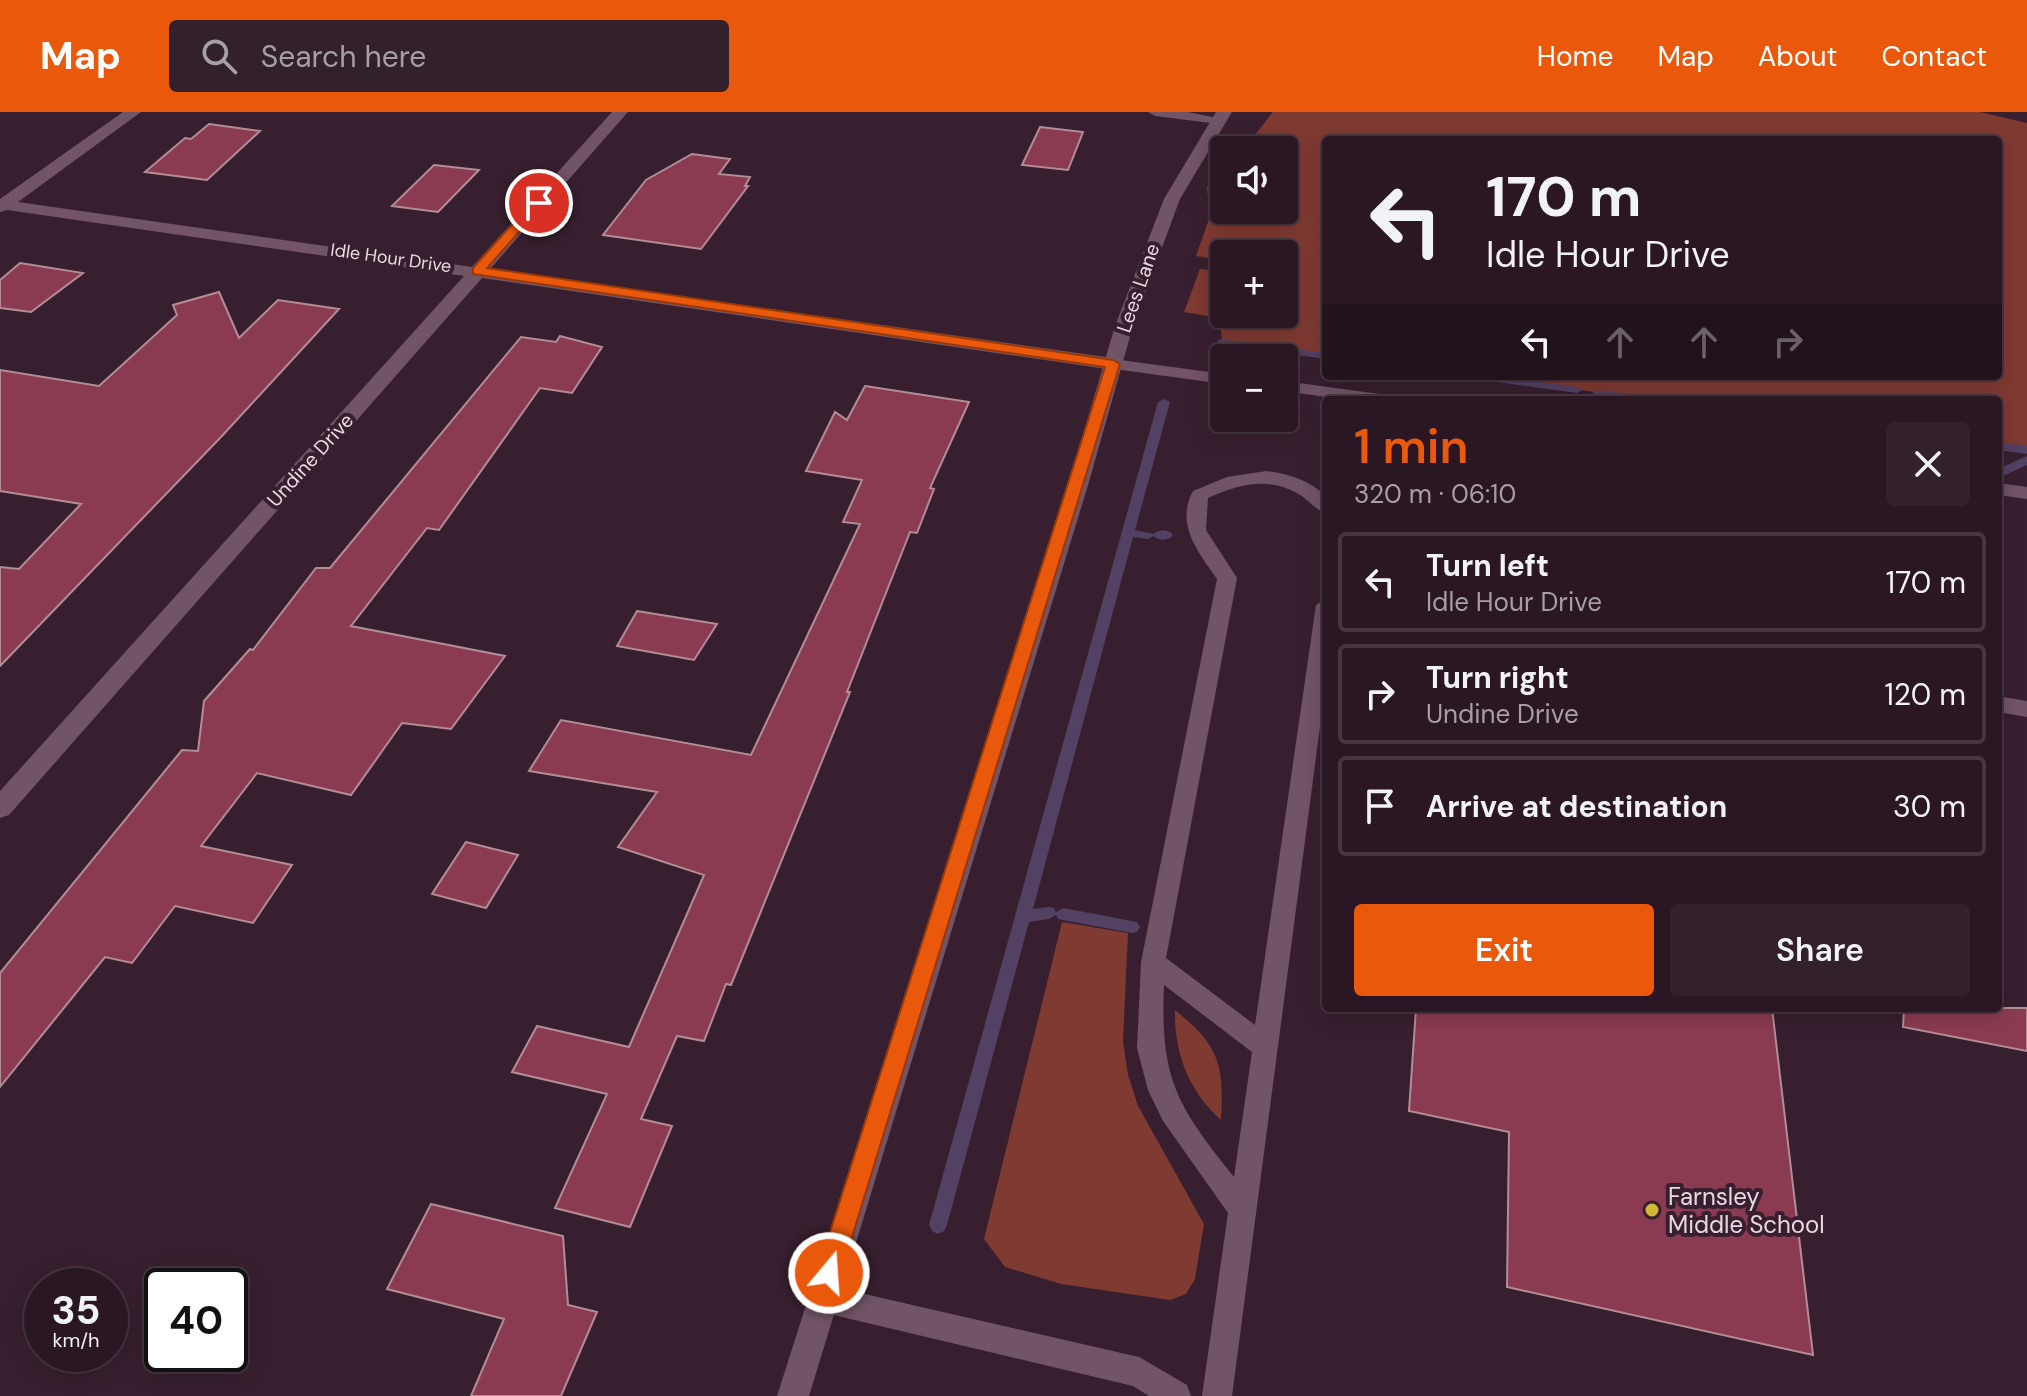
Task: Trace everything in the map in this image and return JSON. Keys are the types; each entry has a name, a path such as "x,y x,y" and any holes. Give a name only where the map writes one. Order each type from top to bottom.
{"street":[{"path":"1,205 133,112"},
{"name":"Undine Drive","path":"0,808 620,112"},
{"name":"Lees Lane","path":"788,1395 1157,233 1198,150 1221,116"},
{"name":"Idle Hour Drive","path":"1,205 1113,364"}],"lane":[{"path":"1155,112 1221,116"},
{"path":"1113,364 1210,377"},
{"path":"1298,388 1358,396"},
{"path":"1244,1211 1201,1159 1168,1102 1150,1051 1153,962 1227,578 1196,533 1193,514 1200,495 1223,483 1254,475 1287,481 1313,492 1322,502"},
{"path":"2002,490 2027,493"},
{"path":"1217,1396 1322,635"},
{"path":"2002,705 2027,709"},
{"path":"1153,962 1266,1048"},
{"path":"821,1298 1139,1372 1176,1396"}],"shaded area":[{"path":"1273,112 1980,112 2027,123 2027,450 2002,447 2002,396 1624,396 1506,380 2002,380 2002,136 1322,136 1322,355 1298,352 1298,344 1222,342 1221,328 1298,328 1298,240 1210,240 1210,258 1196,256 1210,216 1210,224 1298,224 1298,136 1254,136"},
{"path":"1210,184 1210,216 1207,187"},
{"path":"1200,269 1210,270 1210,316 1184,312"},
{"path":"1062,922 1128,933 1123,1041 1128,1075 1138,1106 1204,1224 1195,1279 1186,1294 1170,1300 1061,1284 1005,1267 984,1239"},
{"path":"1175,1010 1202,1035 1216,1058 1220,1071 1221,1120 1200,1097 1186,1071 1177,1042"}],"building":[{"path":"209,124 260,131 207,180 145,172 185,138 191,139"},
{"path":"1040,127 1083,132 1068,170 1022,165"},
{"path":"692,154 730,159 719,174 750,177 745,186 748,186 701,249 603,235 646,180"},
{"path":"434,165 479,170 438,212 392,206"},
{"path":"20,263 83,273 31,312 0,308 0,280"},
{"path":"219,292 239,338 278,300 339,309 221,437 0,666 0,567 19,569 81,504 0,491 0,370 99,386 177,315 173,305"},
{"path":"560,336 602,347 572,393 540,388 439,530 427,528 351,626 505,656 451,729 402,723 351,795 257,773 201,846 292,865 253,923 175,906 132,963 105,957 0,1087 0,973 182,750 198,751 204,701 250,649 253,650 316,568 330,568 521,337 556,342"},
{"path":"865,386 969,402 930,488 934,489 917,533 910,532 847,692 850,692 731,985 726,984 704,1041 677,1036 641,1119 672,1126 630,1227 555,1208 607,1094 512,1072 537,1026 629,1047 704,875 618,847 657,792 529,771 561,720 751,755 860,524 843,522 862,480 806,471 835,412 847,420"},
{"path":"637,611 717,624 694,660 617,646"},
{"path":"466,842 518,855 486,908 432,894"},
{"path":"2002,1008 2027,1008 2027,1051 1903,1027 1904,1012 2002,1012"},
{"name":"Farnsley Middle School","path":"1416,1012 1772,1012 1813,1355 1507,1287 1509,1132 1409,1111"},
{"path":"431,1204 563,1236 568,1305 597,1312 561,1396 471,1396 504,1319 387,1289"}],"waterway":[{"path":"1222,342 1322,355"},
{"path":"1503,380 1577,390"},
{"path":"1598,393 1624,396"},
{"path":"938,1225 1164,402"},
{"path":"2002,447 2027,450"},
{"path":"2002,472 2027,460"},
{"path":"1129,533 1148,535"},
{"path":"1159,535 1167,535"},
{"path":"1024,916 1049,913"},
{"path":"1063,914 1132,927"}],"place":[{"name":"Farnsley Middle School","path":"1652,1210"}],"route":[{"path":"539,203 478,271 1113,364 1079,482 829,1273"}]}
